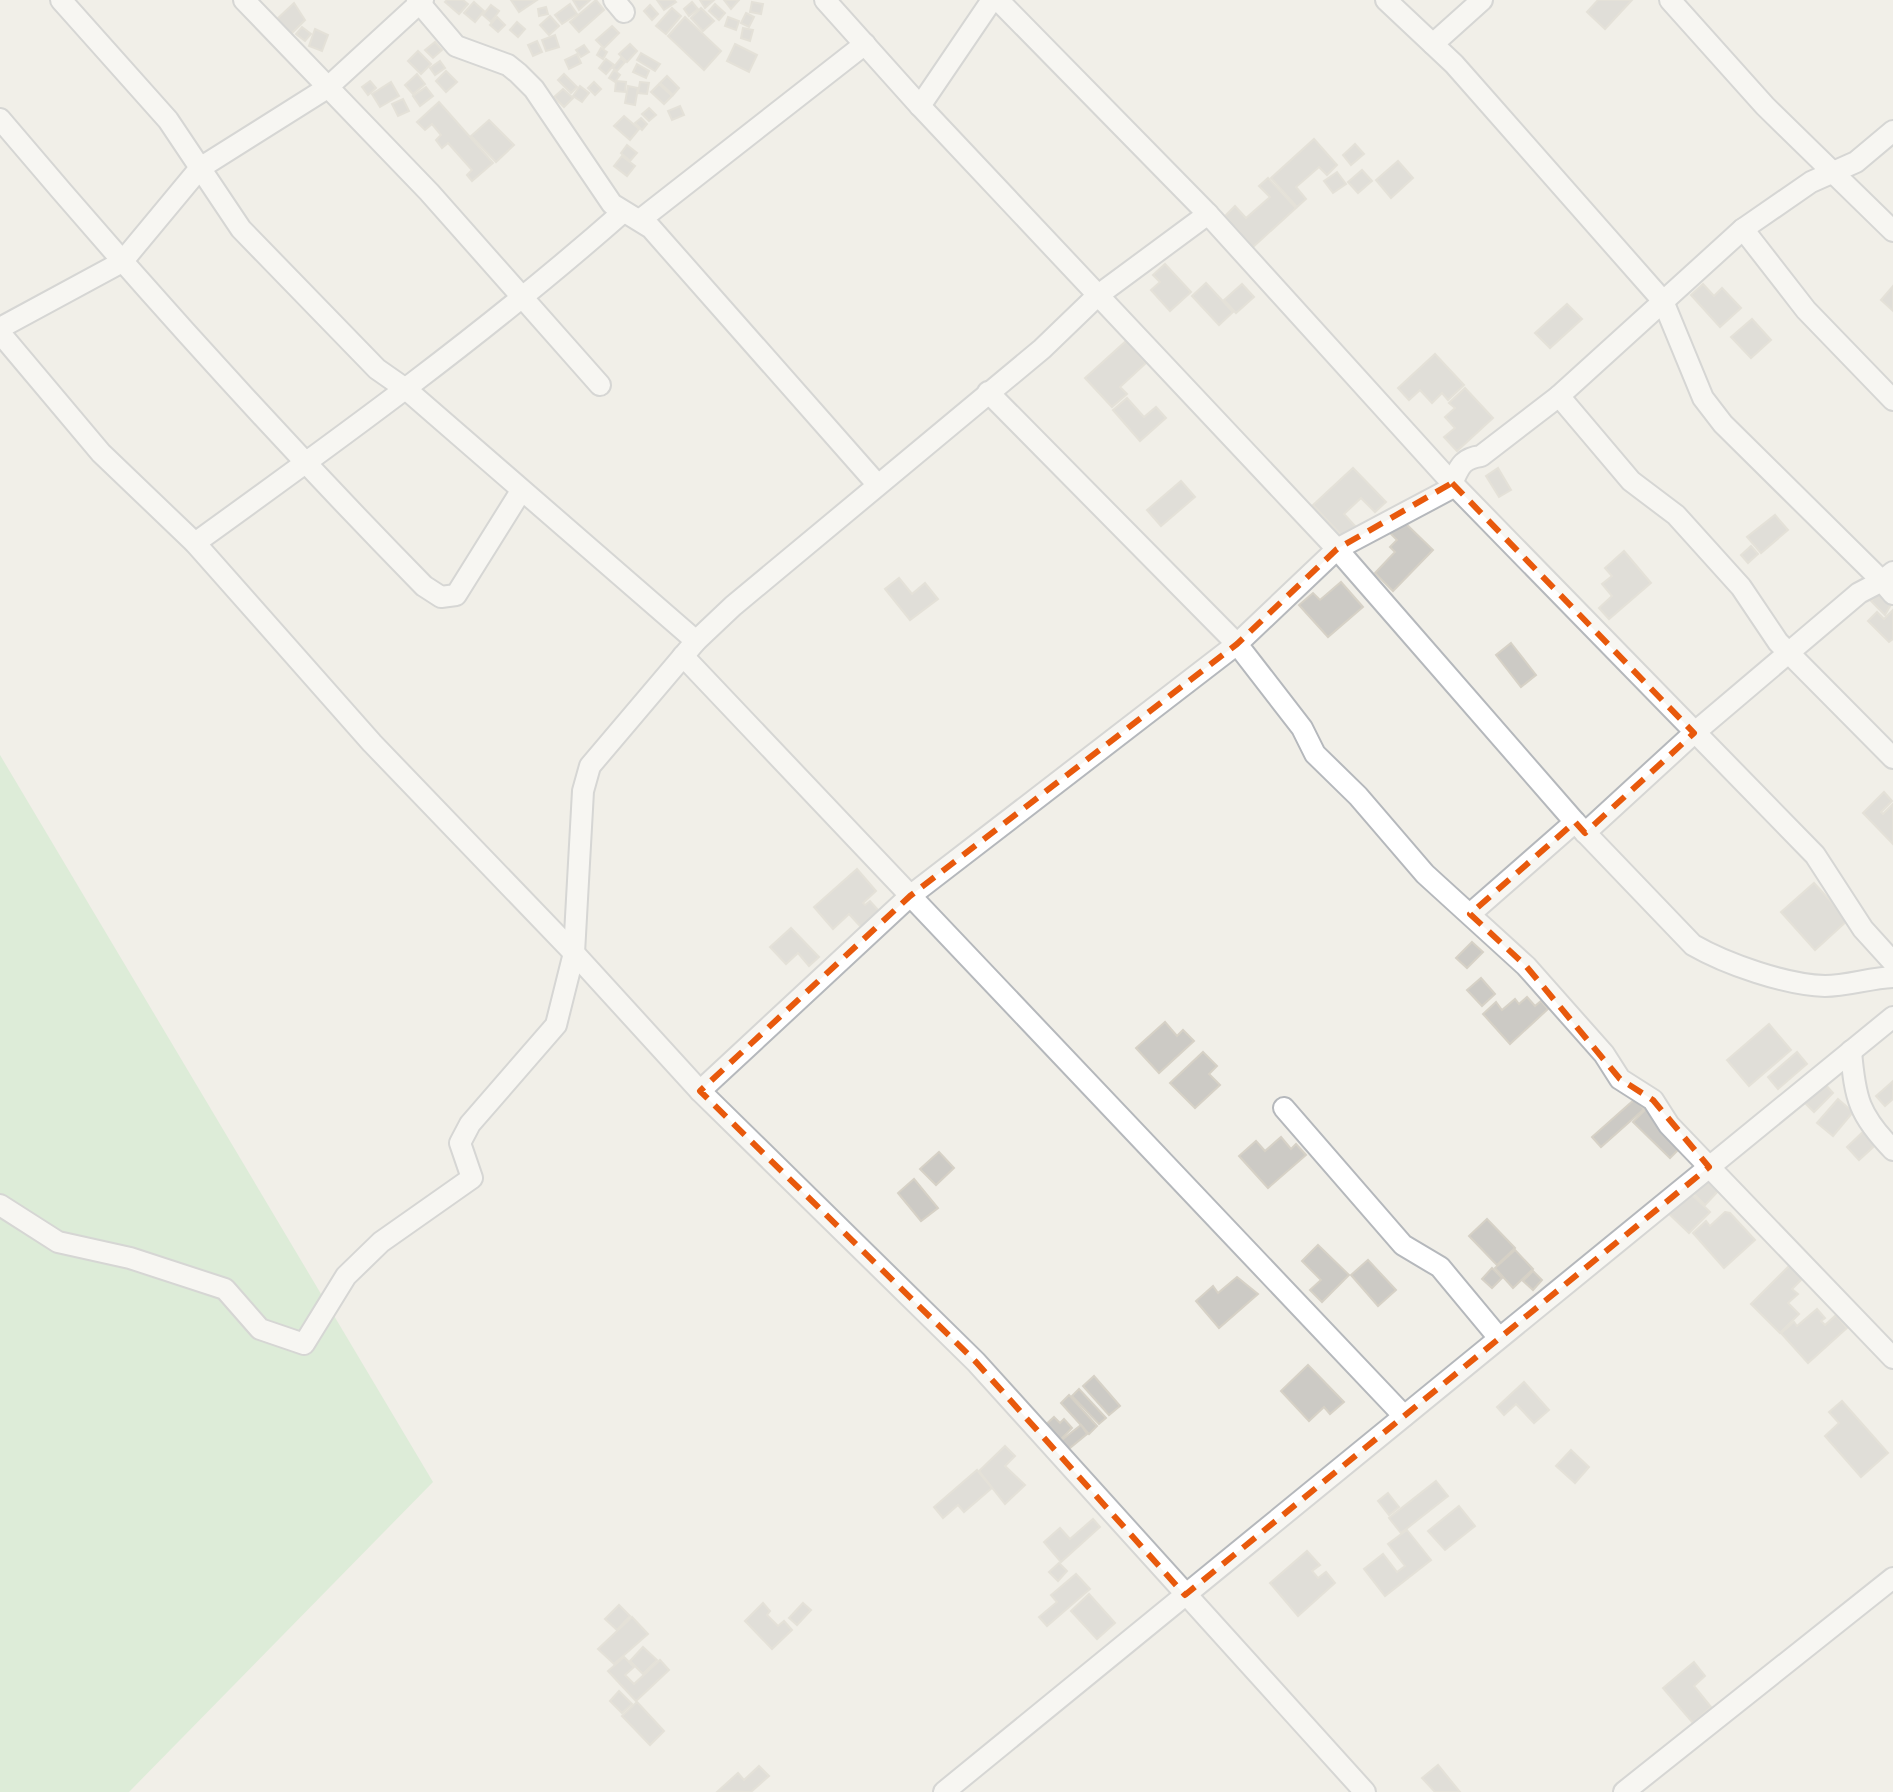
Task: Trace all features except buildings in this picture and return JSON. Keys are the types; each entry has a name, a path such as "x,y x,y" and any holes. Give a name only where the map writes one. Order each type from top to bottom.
{"street":[{"path":"61,0 168,120 241,229 377,369 407,390 521,491 689,649 910,896 1404,1416"},
{"path":"244,0 419,182 600,385"},
{"path":"825,0 1097,296 1337,549 1580,827 1693,945 1716,958 1800,983 1825,986 1893,977"},
{"path":"920,106 992,0"},
{"path":"998,0 1208,214 1452,483 1815,855 1863,929 1893,962"},
{"path":"1386,0 1433,44 1663,301 1703,398 1716,415 1889,582 1859,593 1694,733 1470,914"},
{"path":"1433,44 1482,0"},
{"path":"1670,0 1765,106 1893,231"},
{"path":"877,484 659,236 612,204 534,89 508,65 456,46 420,1 327,88 200,168 122,262 0,330 101,453 195,543 372,743 574,953 700,1091 976,1362 1365,1792"},
{"path":"195,543 407,390 632,216 865,44"},
{"path":"0,119 122,262 304,464 424,586 441,597 456,595 521,491"},
{"path":"700,1091 910,896 1237,644 1337,549 1448,490 1457,467 1472,457 1481,456 1559,396 1743,229 1831,172 1856,162 1893,131"},
{"path":"0,1205 58,1242 130,1258 225,1289 260,1329 304,1344 346,1276 381,1242 472,1178 460,1143 470,1124 556,1025 574,953 585,778 590,766 689,649 877,484 1042,349 1097,296 1208,214"},
{"path":"1743,229 1806,310 1893,400"},
{"path":"988,392 1237,644 1302,728 1315,754 1358,796 1425,874 1526,966 1604,1054 1620,1079 1653,1100 1669,1125 1893,1358"},
{"path":"1559,396 1631,481 1685,524 1741,587 1778,642 1893,758"},
{"path":"944,1792 1893,1017"},
{"path":"1851,1051 1854,1094 1860,1110 1866,1122 1893,1150"},
{"path":"1284,1108 1382,1223 1403,1245 1440,1267 1499,1338"},
{"path":"1624,1792 1893,1578"}],"highlighted area":[{"path":"1452,483 1694,733 1585,833 1575,822 1470,914 1526,966 1620,1079 1653,1100 1709,1167 1185,1595 976,1362 700,1091 910,896 1237,644 1337,549"}],"green space":[{"path":"0,755 433,1482 129,1792 0,1792"}]}
